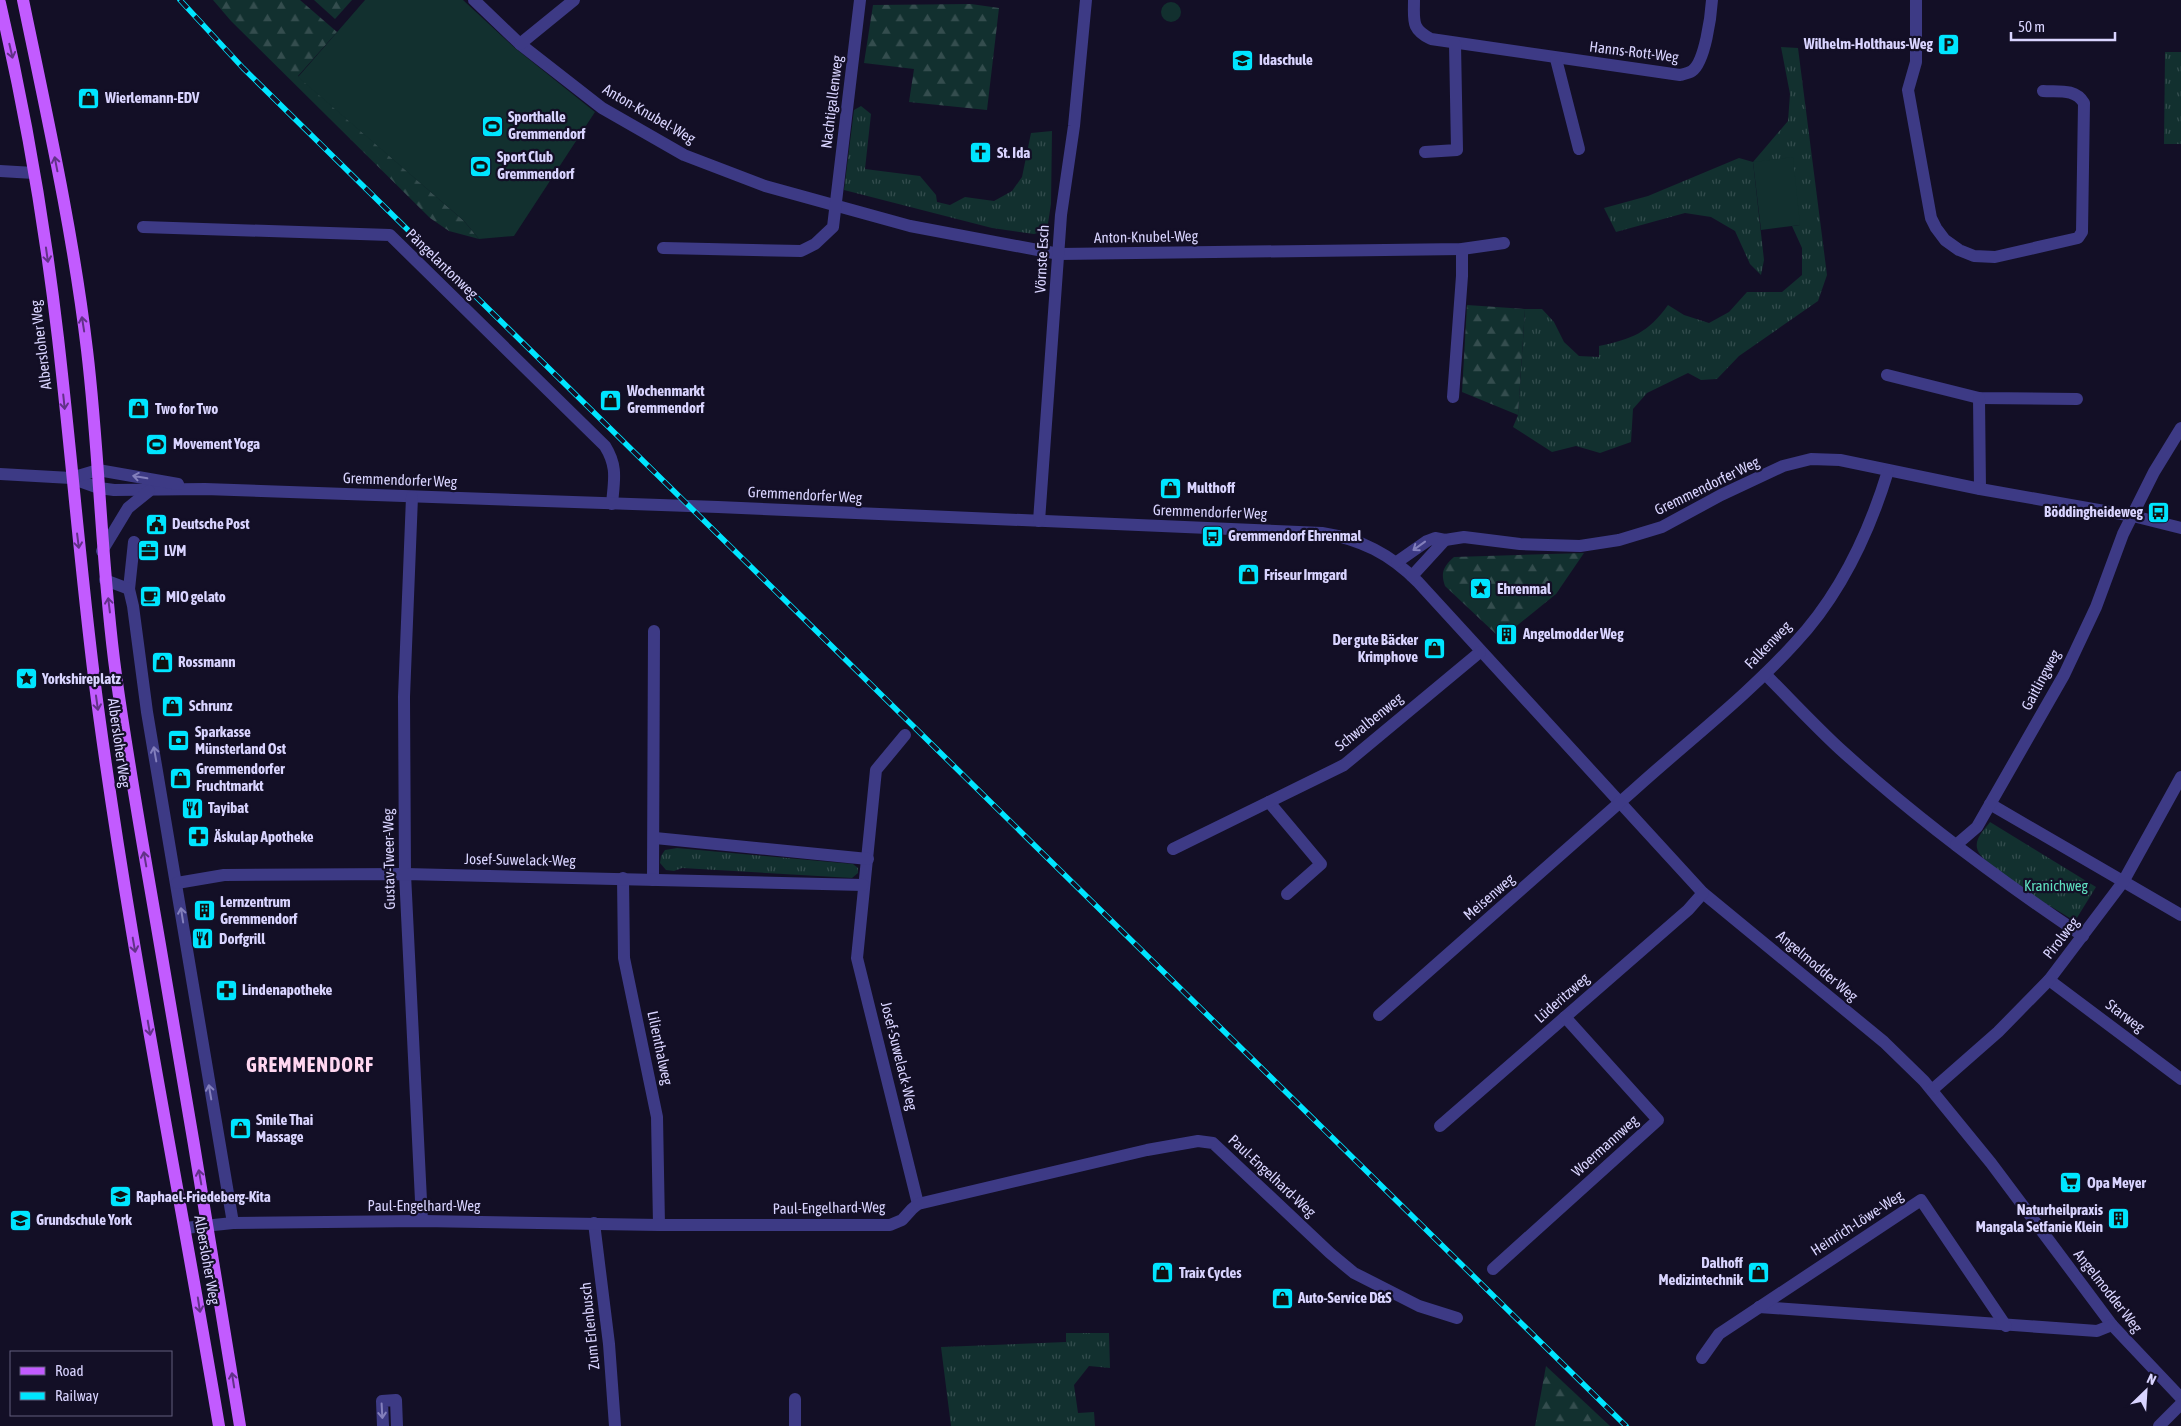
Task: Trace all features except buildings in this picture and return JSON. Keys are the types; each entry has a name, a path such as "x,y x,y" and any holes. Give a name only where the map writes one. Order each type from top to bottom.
{"main road":[{"name":"Albersloher Weg","path":"23,0 62,197 85,334 98,470 102,551 116,672 139,824 208,1225 240,1426"},
{"name":"Albersloher Weg","path":"0,3 17,76 34,173 58,336 94,677 115,828 134,948 186,1228 219,1426"}],"street":[{"name":"Anton-Knubel-Weg","path":"474,0 520,44 602,108 684,155 765,186 910,226 1059,254 1462,249 1504,242"},
{"path":"520,44 574,0"},
{"name":"Nachtigallenweg","path":"836,207 860,0"},
{"name":"Vörnste Esch","path":"1039,521 1061,215 1074,126 1086,0"},
{"name":"Hanns-Rott-Weg","path":"1414,0 1414,22 1420,33 1431,40 1680,75 1692,71 1700,58 1711,16 1712,0"},
{"path":"1916,0 1916,62 1908,90 1931,218 1945,240 1959,250 1974,256 1995,257 2078,238 2082,232 2084,103 2080,96 2073,92 2042,91"},
{"path":"1425,152 1457,150 1455,44"},
{"path":"1556,59 1579,149"},
{"path":"0,171 34,173"},
{"path":"663,248 802,251 815,244 833,227 836,207"},
{"name":"Pängelantonweg","path":"143,227 390,235 605,446 613,458 615,472 612,504"},
{"path":"1453,397 1462,276 1462,249"},
{"path":"1887,375 1979,398 2077,399"},
{"path":"1979,398 1980,489"},
{"name":"Gaitlingweg","path":"1956,845 1977,827 2064,675 2096,607 2123,534 2154,472 2181,428"},
{"name":"Gremmendorfer Weg","path":"1397,562 1427,541 1435,538 1445,540 1464,537 1520,544 1580,546 1619,540 1662,527 1714,499 1783,466 1811,459 1840,460 1980,489 2133,516 2181,528"},
{"name":"Gremmendorfer Weg","path":"72,478 98,470 205,489"},
{"name":"Falkenweg","path":"1619,803 1765,674 1796,643 1839,584 1858,550 1873,515 1888,471"},
{"path":"0,474 72,478"},
{"name":"Gremmendorfer Weg","path":"72,478 98,488 149,490 205,489 1322,532 1342,536 1382,552 1397,562 1412,576"},
{"path":"102,551 128,508 149,490"},
{"name":"Gustav-Tweer-Weg","path":"412,497 404,697 405,874 422,1221"},
{"path":"1412,576 1445,540"},
{"name":"Albersloher Weg","path":"134,542 129,589 232,1223"},
{"name":"Angelmodder Weg","path":"1412,576 1703,893 1884,1042 1932,1090 1991,1163 2112,1325 2181,1398"},
{"path":"106,580 129,589"},
{"path":"654,632 654,880"},
{"name":"Schwalbenweg","path":"1173,849 1344,764 1480,652"},
{"path":"1765,674 1839,748 1902,803 2016,891 2083,936"},
{"name":"Josef-Suwelack-Weg","path":"905,735 876,770 868,859 863,885 858,958 918,1204"},
{"name":"Pirolweg","path":"1932,1090 1992,1038 2049,980 2123,882 2181,777"},
{"path":"1269,802 1321,864 1287,894"},
{"name":"Meisenweg","path":"1378,1015 1619,803"},
{"path":"1990,804 2181,915"},
{"path":"655,838 868,859"},
{"name":"Josef-Suwelack-Weg","path":"177,883 224,875 405,874 863,885"},
{"name":"Lilienthalweg","path":"623,878 624,958 657,1117 659,1225"},
{"name":"Lüderitzweg","path":"1440,1126 1688,910 1703,893"},
{"name":"Starweg","path":"2049,980 2181,1079"},
{"name":"Woermannweg","path":"1493,1269 1658,1120 1565,1017"},
{"name":"Paul-Engelhard-Weg","path":"186,1228 232,1223 422,1221 659,1225 890,1225 902,1220 918,1204 1146,1150 1198,1141 1213,1143 1330,1253 1354,1273 1419,1306 1457,1318"},
{"name":"Heinrich-Löwe-Weg","path":"1702,1358 1719,1334 1921,1200 2006,1326"},
{"name":"Zum Erlenbusch","path":"594,1223 609,1344 615,1426"},
{"path":"1759,1307 2097,1331 2112,1325"},
{"path":"383,1426 382,1401 396,1400 397,1426"},
{"path":"795,1400 795,1426"},
{"path":"2159,1426 2181,1404"}],"green space":[{"path":"213,0 300,0 337,32 298,76 464,221 479,239 449,231 430,218 231,21"},
{"path":"314,0 352,0 335,19"},
{"name":"Sport Club Gremmendorf","path":"365,0 463,0 515,48 595,112 514,236 479,239 464,221 298,77"},
{"path":"1171,2 1178,5 1181,12 1178,19 1171,22 1164,19 1161,12 1164,5"},
{"path":"971,4 999,8 987,110 909,102 914,69 864,63 873,5"},
{"path":"1781,47 1798,48 1827,275 1818,301 1739,356 1717,379 1701,380 1688,373 1647,393 1633,409 1631,442 1600,453 1576,446 1552,452 1513,427 1518,415 1525,309 1542,309 1554,322 1564,342 1579,356 1599,357 1599,346 1621,341 1638,333 1661,315 1668,305 1684,315 1709,323 1729,312 1747,292 1782,292 1802,275 1802,248 1792,226 1800,225 1753,162 1788,121 1790,94"},
{"path":"2165,52 2181,52 2181,144 2164,144"},
{"path":"861,106 871,114 865,169 920,176 936,195 937,202 950,205 965,197 994,201 1012,191 1022,177 1031,133 1052,131 1051,204 1047,230 1034,234 992,228 844,190 854,110"},
{"path":"1793,157 1800,225 1761,230 1753,162"},
{"path":"1739,158 1753,162 1764,260 1761,275 1750,264 1735,231 1711,217 1685,213 1616,232 1604,208 1648,196"},
{"path":"1467,305 1525,309 1518,415 1462,392"},
{"path":"1584,553 1556,594 1514,628 1507,623 1497,635 1445,586 1443,577 1444,570 1454,557"},
{"name":"Kranichweg","path":"1990,822 2096,887 2075,921 2020,888 1981,856 1977,848 1977,841"},
{"path":"677,848 853,864 858,868 858,873 852,878 682,868 674,871 666,870 660,863 661,856 665,850"},
{"path":"1066,1333 1109,1333 1110,1368 1089,1366 1074,1385 1078,1413 1094,1412 1095,1426 951,1426 941,1347 1066,1342"},
{"path":"1546,1366 1610,1426 1535,1426"}],"railway":[{"path":"180,0 243,68 1626,1426"}],"place":[{"name":"Wilhelm-Holthaus-Weg","path":"1949,44"},
{"name":"Idaschule","path":"1243,60"},
{"name":"Wierlemann-EDV","path":"89,98"},
{"name":"Sporthalle Gremmendorf","path":"492,126"},
{"name":"St. Ida","path":"981,153"},
{"name":"Sport Club Gremmendorf","path":"481,166"},
{"name":"Wochenmarkt Gremmendorf","path":"611,400"},
{"name":"Two for Two","path":"139,409"},
{"name":"Movement Yoga","path":"157,444"},
{"name":"Multhoff","path":"1171,488"},
{"name":"Böddingheideweg","path":"2159,512"},
{"name":"Deutsche Post","path":"156,524"},
{"name":"Gremmendorf Ehrenmal","path":"1212,536"},
{"name":"LVM","path":"148,551"},
{"name":"Friseur Irmgard","path":"1248,575"},
{"name":"Ehrenmal","path":"1481,589"},
{"name":"MIO gelato","path":"150,597"},
{"name":"Angelmodder Weg","path":"1507,634"},
{"name":"Der gute Bäcker Krimphove","path":"1434,649"},
{"name":"Rossmann","path":"162,662"},
{"name":"Yorkshireplatz","path":"26,679"},
{"name":"Schrunz","path":"173,706"},
{"name":"Sparkasse Münsterland Ost","path":"179,741"},
{"name":"Gremmendorfer Fruchtmarkt","path":"180,778"},
{"name":"Tayibat","path":"192,808"},
{"name":"Äskulap Apotheke","path":"198,837"},
{"name":"Lernzentrum Gremmendorf","path":"204,911"},
{"name":"Dorfgrill","path":"203,939"},
{"name":"Lindenapotheke","path":"226,990"},
{"name":"Smile Thai Massage","path":"240,1129"},
{"name":"Opa Meyer","path":"2071,1183"},
{"name":"Raphael-Friedeberg-Kita","path":"120,1197"},
{"name":"Naturheilpraxis Mangala Setfanie Klein","path":"2119,1219"},
{"name":"Grundschule York","path":"20,1220"},
{"name":"Dalhoff Medizintechnik","path":"1759,1272"},
{"name":"Traix Cycles","path":"1163,1273"},
{"name":"Auto-Service D&S","path":"1282,1298"}],"district":[{"name":"GREMMENDORF","path":"310,1065"}]}
